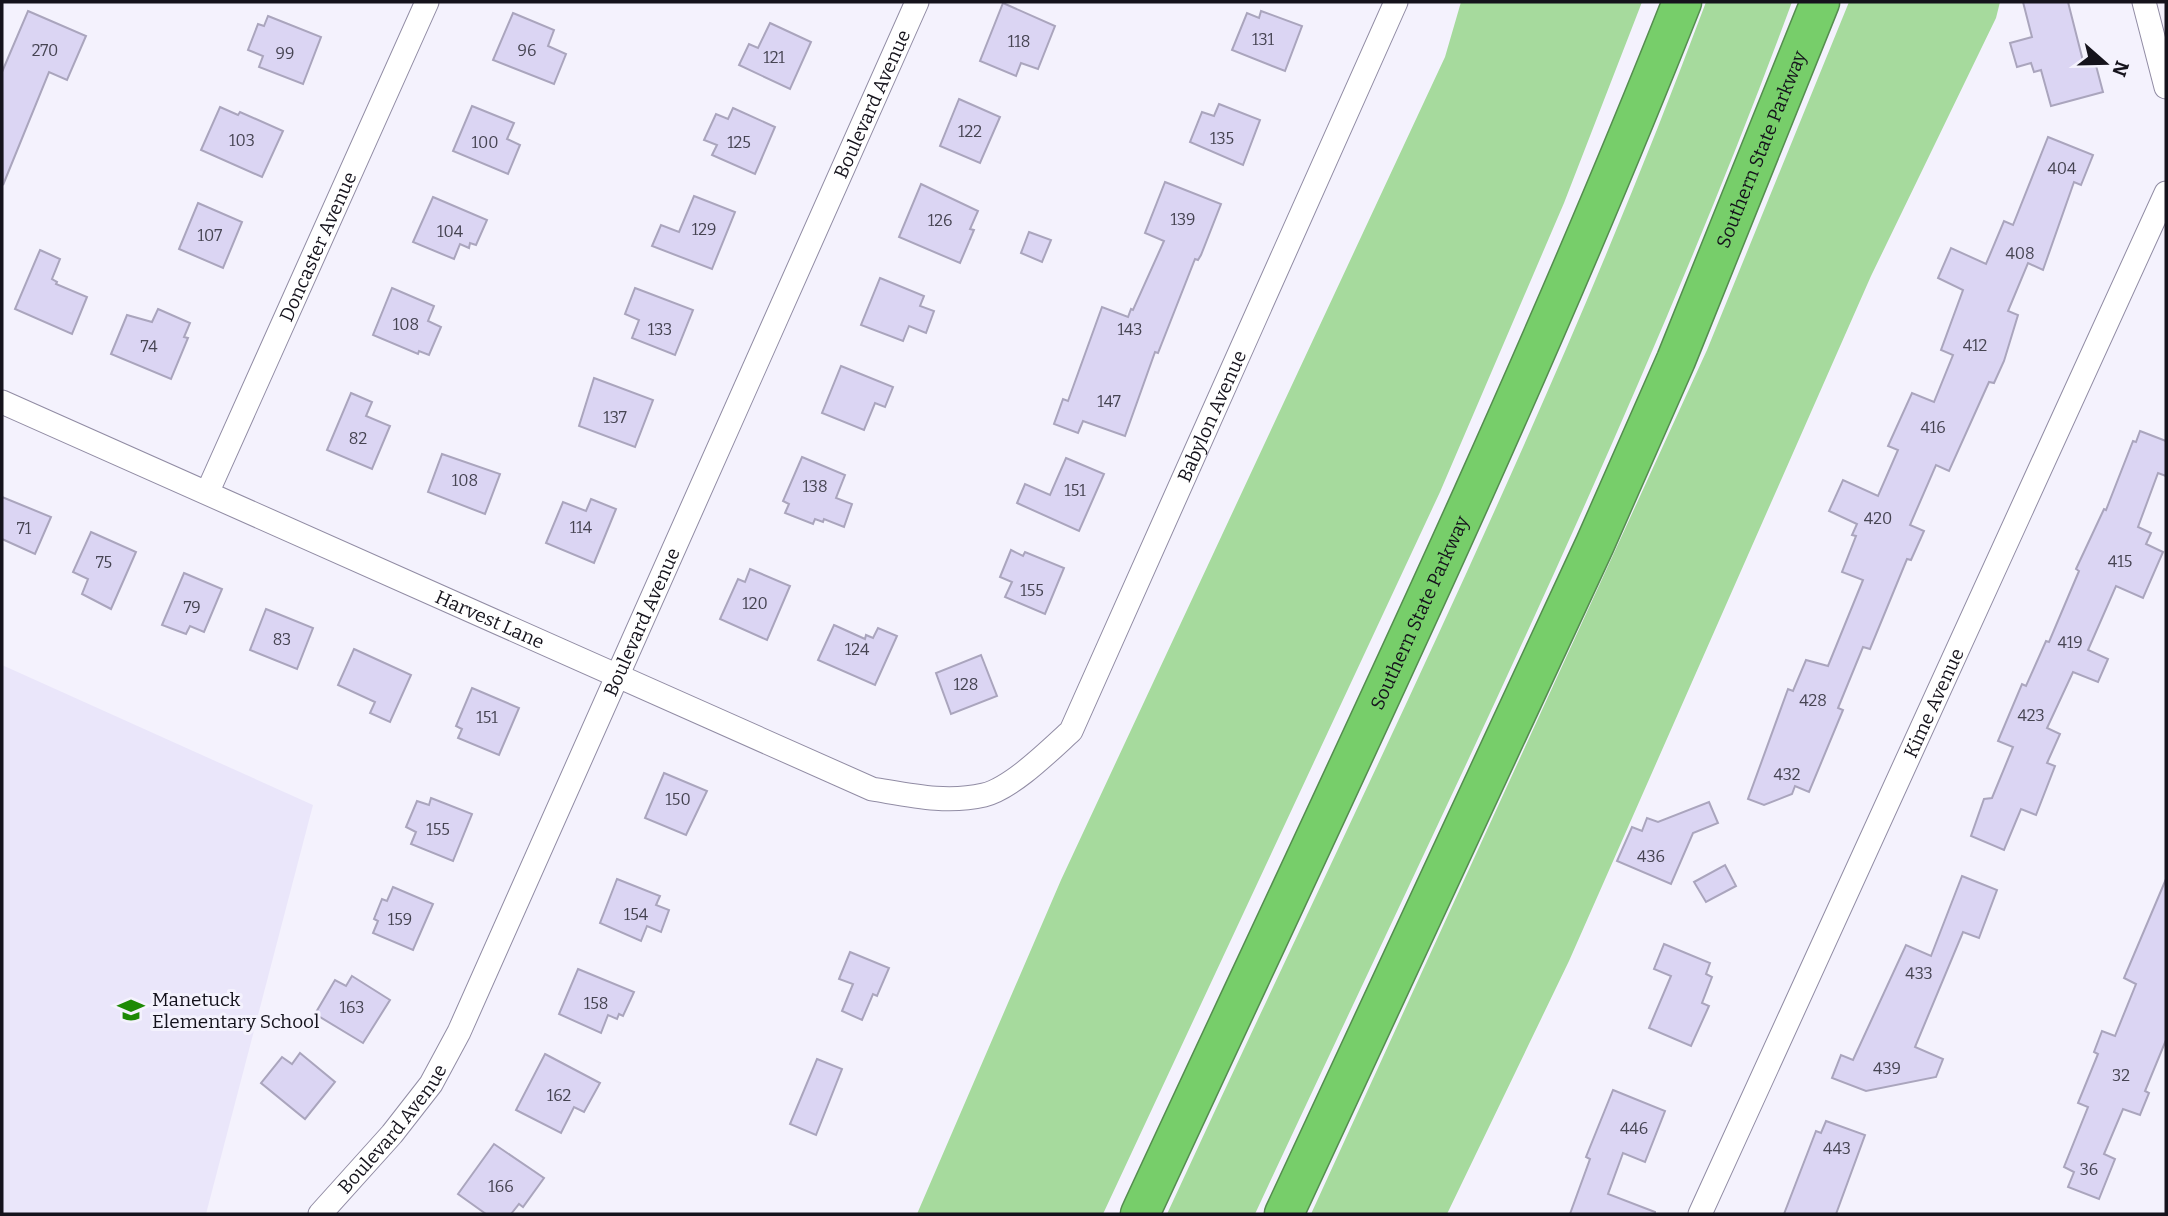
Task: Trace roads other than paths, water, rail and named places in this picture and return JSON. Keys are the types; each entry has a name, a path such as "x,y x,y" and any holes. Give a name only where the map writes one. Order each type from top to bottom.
{"highway":[{"name":"Southern State Parkway","path":"1140,1214 1486,470 1568,282 1682,2"},
{"name":"Southern State Parkway","path":"1284,1214 1595,544 1710,276 1820,2"}],"street":[{"name":"Doncaster Avenue","path":"208,491 427,2"},
{"name":"Boulevard Avenue","path":"320,1214 392,1134 431,1084 459,1031 917,2"},
{"name":"Babylon Avenue","path":"986,795 1031,768 1070,731 1396,2"},
{"path":"2144,2 2166,87"},
{"name":"Kime Avenue","path":"1700,1214 2166,193"},
{"name":"Harvest Lane","path":"2,401 872,789 933,800 986,795"}],"place":[{"name":"Manetuck Elementary School","path":"131,1010"}]}
